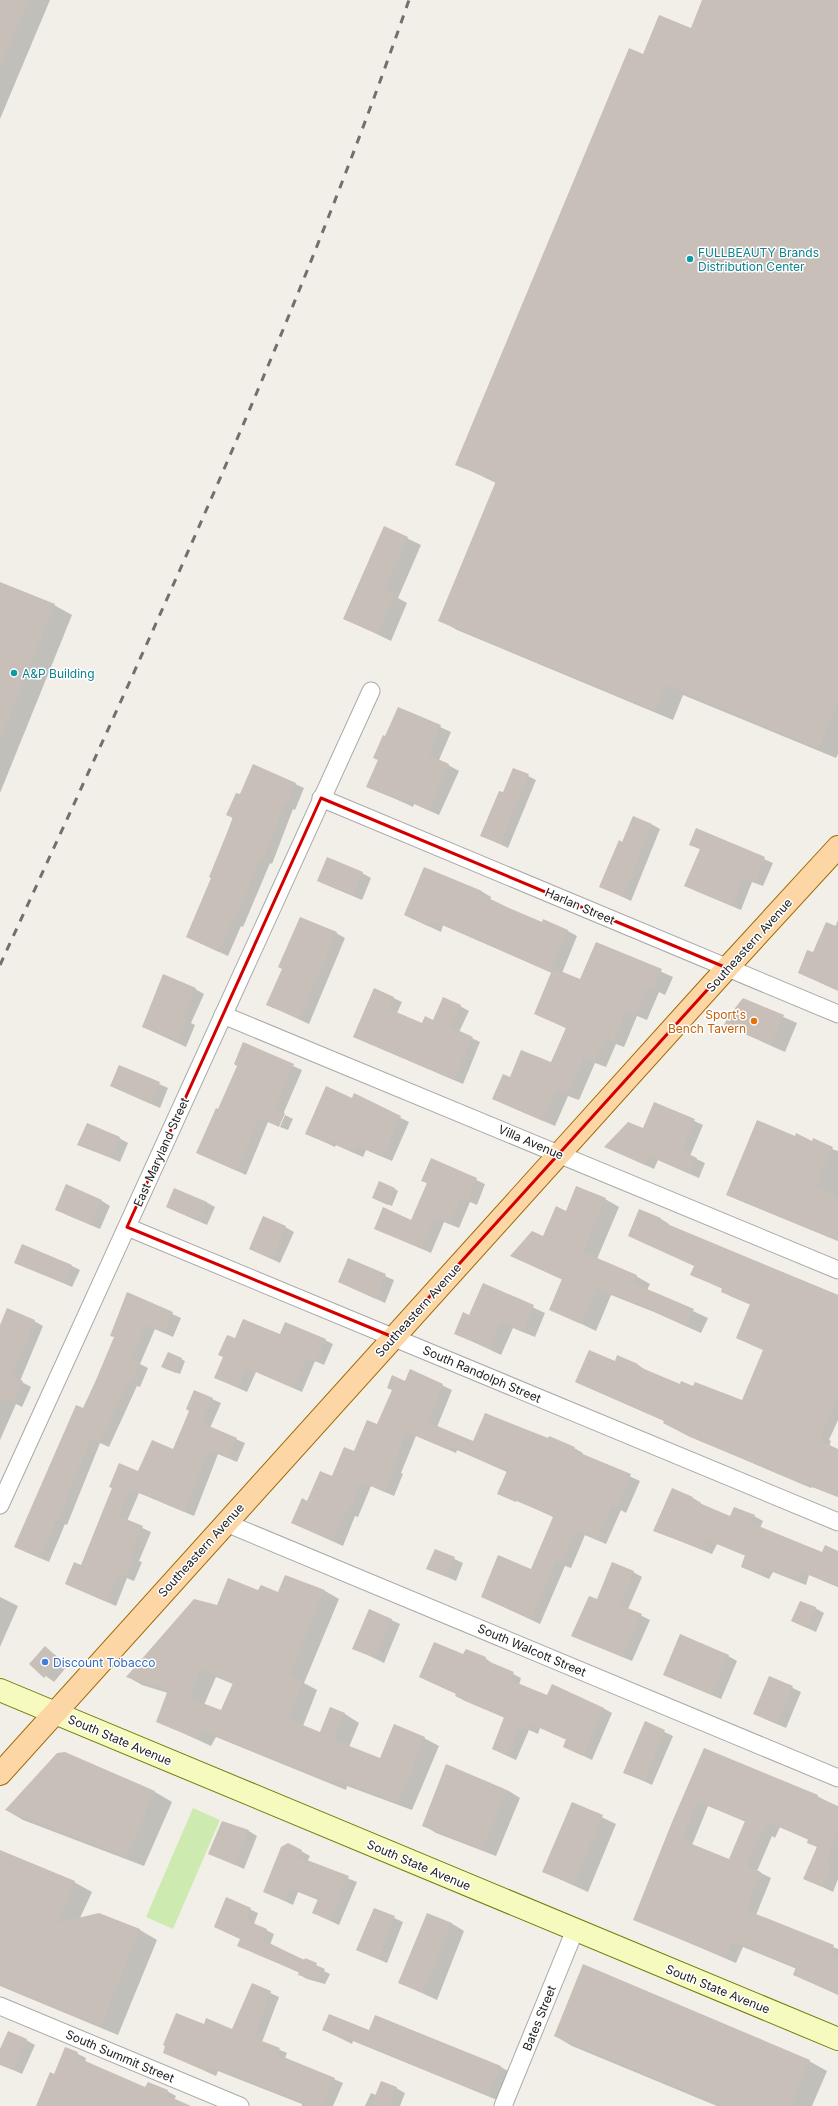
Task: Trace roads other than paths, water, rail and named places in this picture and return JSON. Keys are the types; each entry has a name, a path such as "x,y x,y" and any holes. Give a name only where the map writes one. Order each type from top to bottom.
{"main road":[{"name":"Southeastern Avenue","path":"0,1774 393,1337 838,847"}],"street":[{"name":"East Maryland Street","path":"0,1505 371,691"},
{"name":"Harlan Street","path":"321,798 838,1014"},
{"name":"Villa Avenue","path":"223,1014 838,1270"},
{"name":"South Randolph Street","path":"127,1227 838,1522"},
{"name":"South Walcott Street","path":"226,1522 838,1778"},
{"name":"South State Avenue","path":"0,1690 838,2039"},
{"name":"Bates Street","path":"503,2106 576,1930"},
{"name":"South Summit Street","path":"0,2006 240,2106"}],"railway":[{"path":"0,965 163,607 268,367 317,246 409,0"}],"place":[{"name":"FULLBEAUTY Brands Distribution Center","path":"690,259"},
{"name":"A&P Building","path":"14,673"},
{"name":"Sport's Bench Tavern","path":"754,1021"},
{"name":"Discount Tobacco","path":"45,1662"}]}
